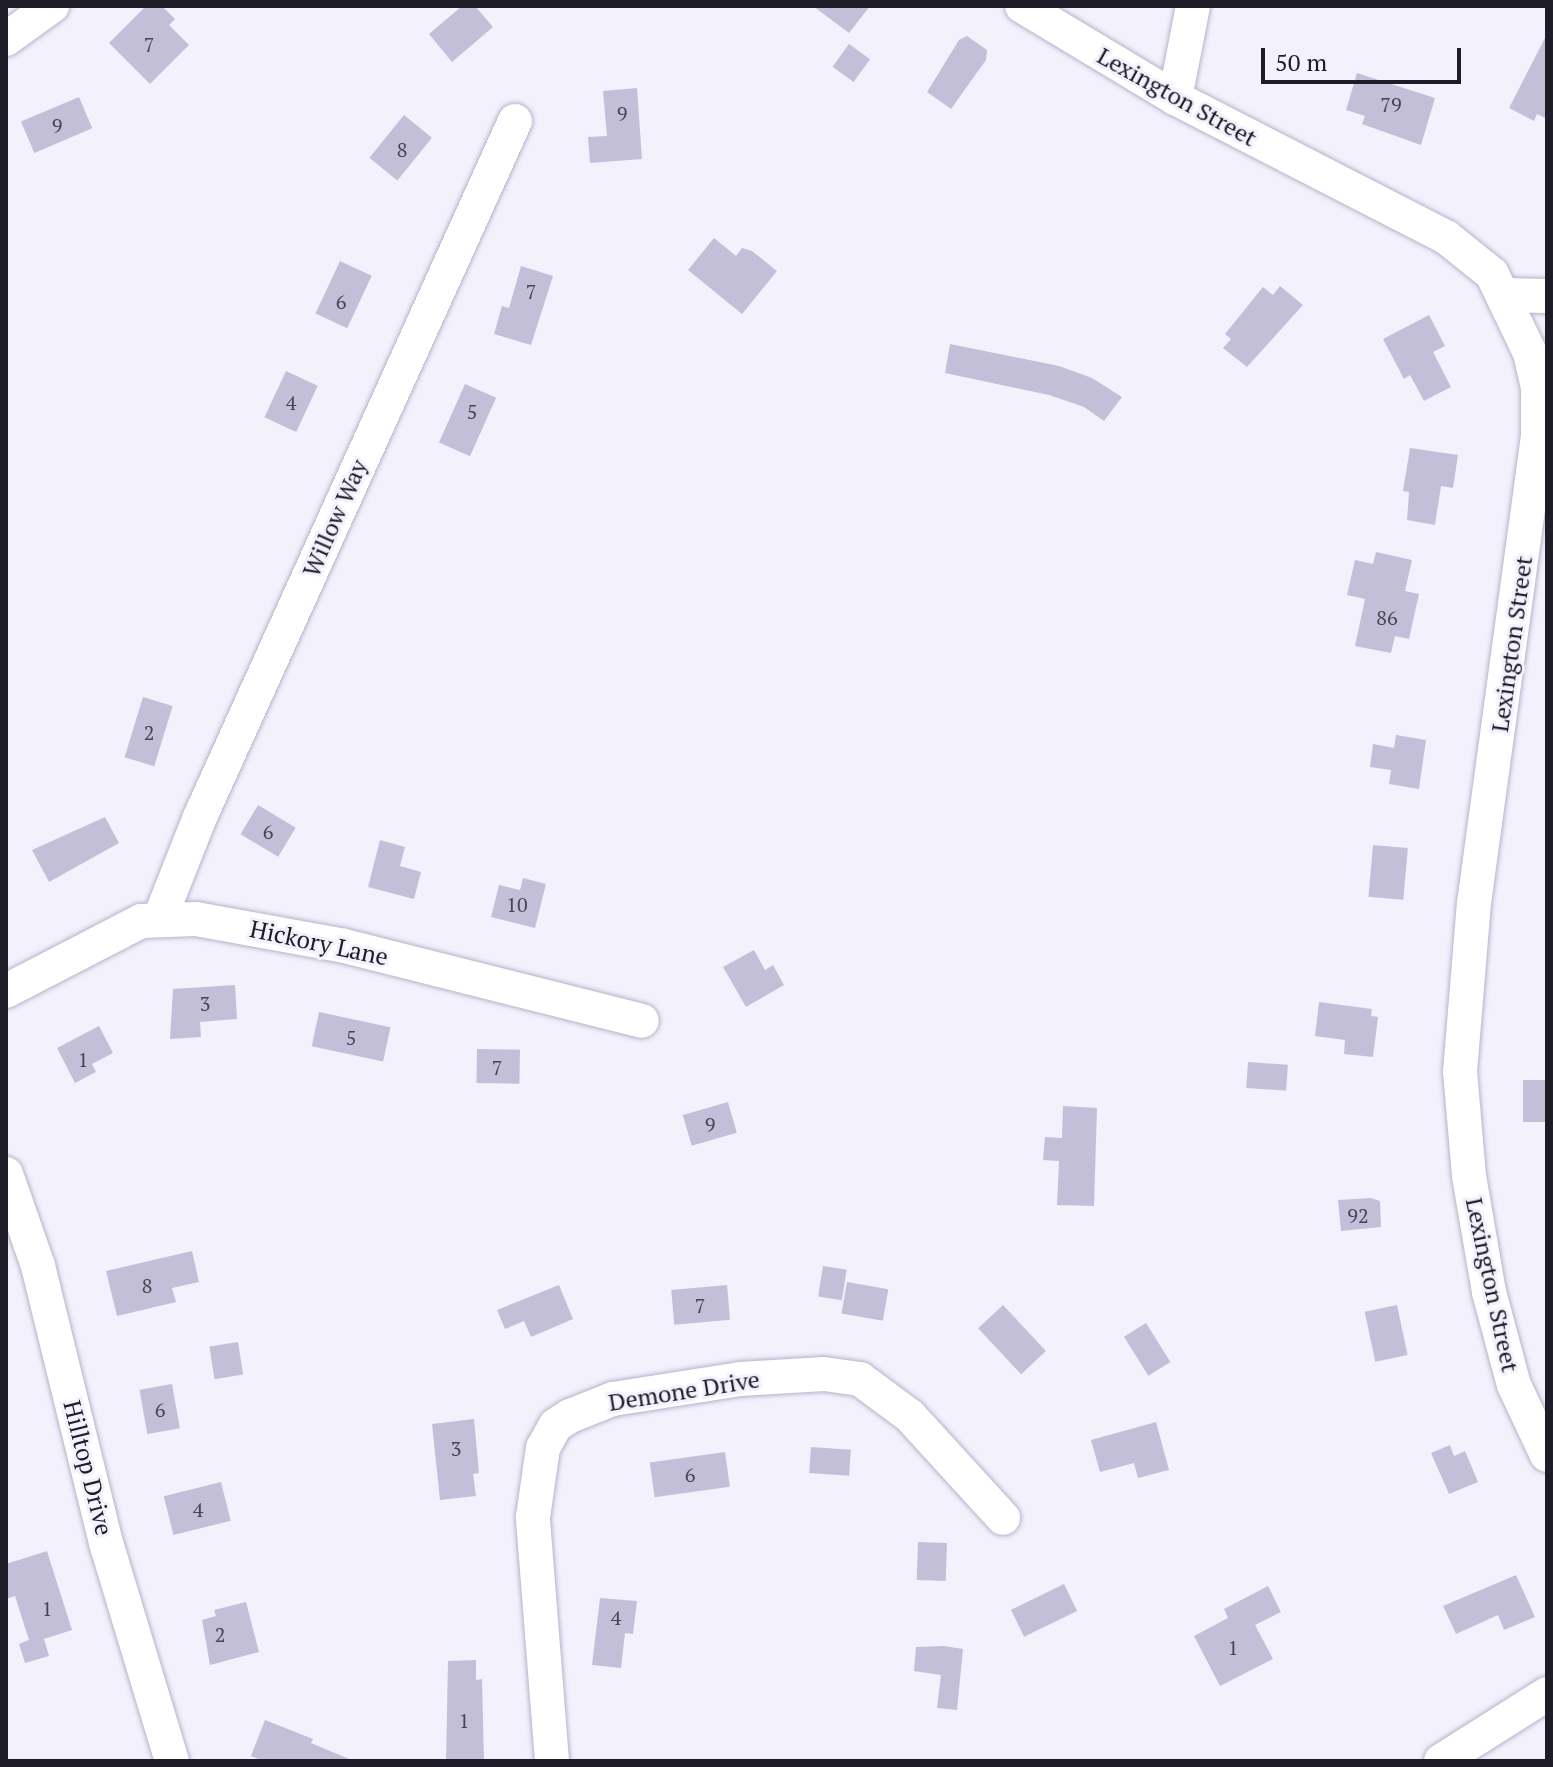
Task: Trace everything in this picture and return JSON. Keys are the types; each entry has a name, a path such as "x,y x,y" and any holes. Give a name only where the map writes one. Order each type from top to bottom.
{"street":[{"path":"6,39 52,6"},
{"name":"Lexington Street","path":"1022,6 1175,98 1446,237 1492,274 1530,353 1538,387 1538,436 1474,902 1460,1071 1469,1176 1489,1292 1514,1385 1547,1455"},
{"path":"1175,98 1193,6"},
{"name":"Willow Way","path":"160,918 206,803 515,121"},
{"path":"1503,295 1547,296"},
{"name":"Hickory Lane","path":"6,991 120,930 160,918 259,928 344,946 642,1021"},
{"name":"Hilltop Drive","path":"6,1174 38,1266 107,1546 172,1761"},
{"name":"Demone Drive","path":"552,1761 533,1517 543,1448 556,1425 570,1416 613,1399 740,1379 824,1374 860,1379 910,1416 1003,1518"},
{"path":"1441,1761 1547,1694"}],"building":[{"path":"146,6 162,6 175,19 169,25 189,45 150,84 109,43"},
{"path":"462,6 475,6 493,27 452,62 429,34"},
{"path":"813,6 870,6 849,33"},
{"path":"1547,34 1547,119 1537,114 1534,121 1509,108"},
{"path":"967,36 987,50 986,60 951,109 927,92 959,40"},
{"path":"849,44 870,59 854,82 833,67"},
{"path":"1357,73 1435,98 1421,145 1362,124 1365,116 1346,110"},
{"path":"637,88 642,159 590,163 588,137 607,136 603,91"},
{"path":"79,97 92,128 34,153 21,122"},
{"path":"404,115 432,138 397,180 369,158"},
{"path":"714,238 736,256 742,248 752,251 777,271 742,314 688,270"},
{"path":"340,261 372,276 347,328 315,314"},
{"path":"521,266 553,276 531,345 494,334 502,306 509,308"},
{"path":"1280,286 1303,305 1247,367 1223,348 1231,339 1225,334 1263,287 1273,295"},
{"path":"1429,315 1445,346 1433,352 1451,387 1424,401 1410,375 1404,379 1383,339"},
{"path":"950,344 1059,366 1092,378 1122,397 1104,421 1084,407 1049,395 945,373"},
{"path":"286,371 318,386 296,432 264,417"},
{"path":"465,384 496,398 470,456 439,442"},
{"path":"1410,448 1458,455 1453,488 1441,486 1435,525 1407,520 1409,492 1403,491"},
{"path":"1376,552 1412,560 1405,591 1419,594 1409,639 1395,636 1391,653 1355,646 1365,599 1347,595 1355,560 1373,564"},
{"path":"143,697 173,706 154,766 125,757"},
{"path":"1396,735 1426,740 1419,789 1389,784 1391,770 1370,767 1373,744 1394,748"},
{"path":"258,805 296,828 278,857 240,834"},
{"path":"105,817 119,843 49,882 32,850"},
{"path":"380,840 405,847 400,866 421,872 414,899 368,887"},
{"path":"1373,845 1408,848 1403,900 1368,897"},
{"path":"523,878 546,884 535,928 491,917 499,885 520,890"},
{"path":"754,950 765,970 773,965 784,985 746,1007 723,967"},
{"path":"235,985 237,1019 200,1022 201,1037 170,1039 173,989"},
{"path":"1319,1002 1372,1009 1371,1016 1378,1017 1373,1057 1344,1054 1345,1040 1315,1036"},
{"path":"319,1012 390,1027 383,1061 312,1046"},
{"path":"99,1026 113,1053 92,1064 96,1072 75,1083 57,1048"},
{"path":"477,1049 520,1050 519,1084 476,1083"},
{"path":"1248,1062 1288,1065 1286,1091 1246,1088"},
{"path":"1523,1080 1547,1080 1547,1122 1523,1122"},
{"path":"728,1102 737,1133 692,1146 683,1115"},
{"path":"1063,1106 1097,1108 1094,1206 1057,1205 1059,1161 1043,1160 1045,1137 1062,1138"},
{"path":"1371,1198 1380,1201 1381,1227 1341,1231 1338,1200"},
{"path":"192,1251 199,1282 172,1288 176,1302 117,1316 106,1271"},
{"path":"823,1266 847,1270 842,1300 818,1297"},
{"path":"847,1282 888,1289 883,1321 841,1314"},
{"path":"559,1285 573,1319 531,1337 524,1321 505,1329 497,1310"},
{"path":"727,1285 730,1320 674,1325 671,1290"},
{"path":"1003,1305 1046,1351 1021,1374 978,1328"},
{"path":"1397,1305 1408,1355 1375,1362 1365,1312"},
{"path":"1146,1323 1170,1362 1148,1376 1124,1337"},
{"path":"238,1342 243,1375 215,1379 209,1347"},
{"path":"172,1384 180,1428 147,1434 140,1390"},
{"path":"474,1419 479,1473 473,1474 476,1496 440,1500 432,1424"},
{"path":"1156,1422 1169,1470 1138,1478 1134,1463 1100,1472 1091,1440"},
{"path":"1450,1445 1454,1456 1465,1451 1478,1482 1449,1494 1431,1453"},
{"path":"811,1447 851,1450 849,1476 809,1473"},
{"path":"725,1452 730,1487 655,1497 650,1463"},
{"path":"221,1482 231,1521 173,1535 164,1496"},
{"path":"918,1542 947,1543 946,1581 917,1580"},
{"path":"47,1551 72,1630 44,1639 49,1656 25,1663 19,1644 29,1640 15,1596 6,1599 6,1564"},
{"path":"1516,1575 1535,1617 1504,1630 1498,1615 1456,1634 1443,1606"},
{"path":"1064,1584 1077,1611 1024,1637 1011,1610"},
{"path":"1268,1586 1281,1612 1255,1625 1273,1659 1220,1686 1194,1636 1228,1618 1224,1609"},
{"path":"600,1598 637,1601 633,1634 625,1633 621,1668 592,1665"},
{"path":"246,1602 259,1652 210,1665 202,1620 216,1616 214,1610"},
{"path":"916,1647 963,1649 957,1710 937,1708 941,1675 914,1671"},
{"path":"476,1660 476,1680 482,1679 484,1761 446,1761 448,1661"},
{"path":"265,1720 313,1739 311,1743 354,1761 264,1761 251,1756"}]}
